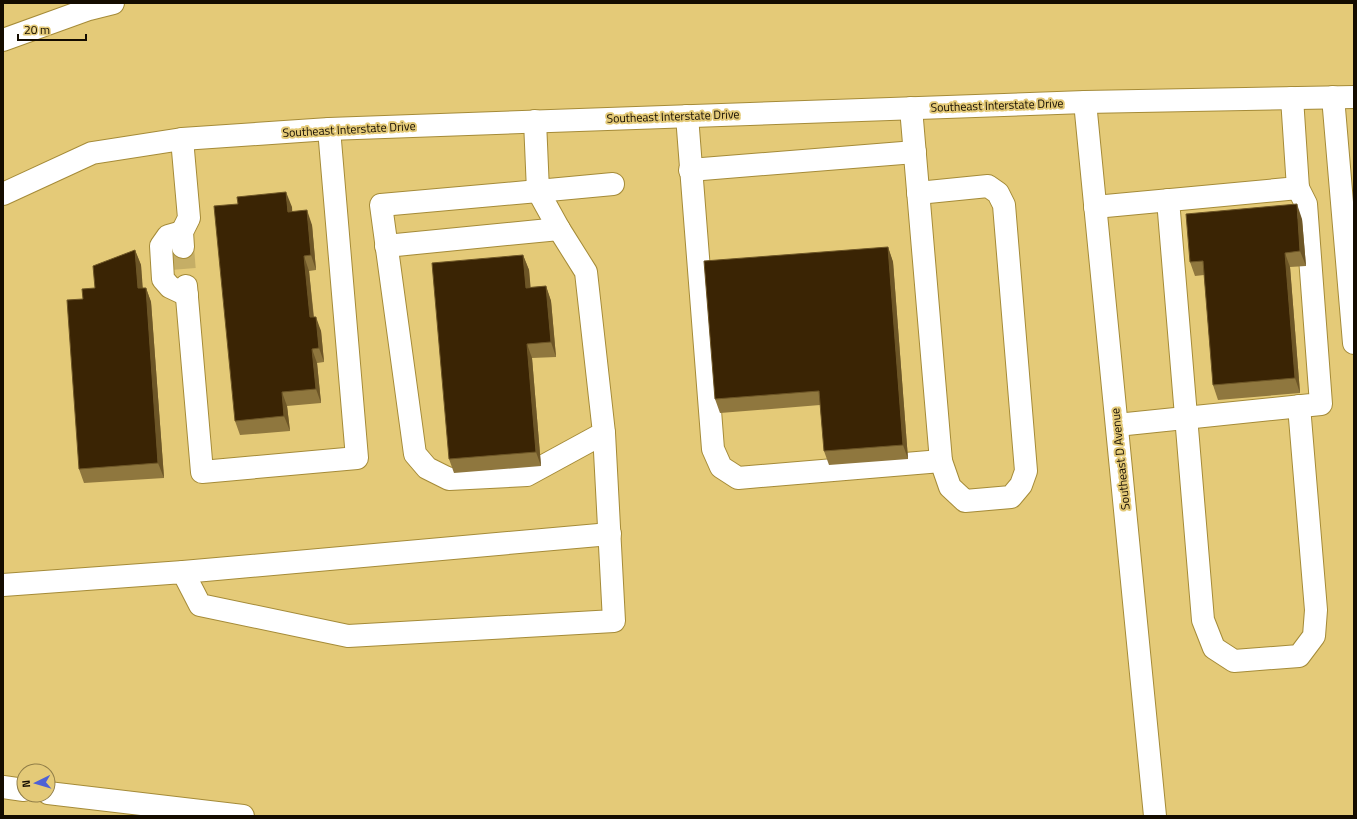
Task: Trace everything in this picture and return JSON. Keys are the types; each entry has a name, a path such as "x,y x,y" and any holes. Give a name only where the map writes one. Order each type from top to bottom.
{"main road":[{"path":"3,40 89,9 113,3"},
{"path":"1343,97 1354,343"},
{"name":"Southeast Interstate Drive","path":"3,194 92,153 182,139 329,128 1085,102 1343,97"},
{"path":"1117,425 1321,404 1306,204 1298,188 1292,98"},
{"name":"Southeast D Avenue","path":"1085,102 1155,816"},
{"path":"911,108 915,152 918,193 941,461 950,487 965,501 1011,497 1021,485 1026,470 1004,206 998,193 988,186 918,193"},
{"path":"686,116 713,449 721,467 738,478 941,461"},
{"path":"183,572 200,605 348,636 614,621 604,433 586,272 559,229 538,191 535,121"},
{"path":"182,139 189,218 183,240 168,236 160,246 163,279 170,287 186,290 202,472 357,458 329,128"},
{"path":"690,170 915,152"},
{"path":"604,433 527,475 449,479 427,468 415,454 381,206 613,184"},
{"path":"1095,207 1298,188"},
{"path":"1168,200 1203,620 1214,648 1234,661 1299,656 1314,636 1316,610 1299,406"},
{"path":"386,246 559,229"},
{"path":"3,585 183,572 610,534"},
{"path":"3,787 16,789"},
{"path":"56,794 243,816"}],"building":[{"path":"286,192 288,212 307,210 311,255 304,256 310,317 316,317 319,348 312,349 316,389 282,392 284,416 235,421 214,206 238,204 237,197"},
{"path":"1297,204 1300,251 1285,253 1295,378 1213,385 1203,261 1190,262 1186,214"},
{"path":"888,247 903,445 824,451 819,391 715,399 704,261"},
{"path":"135,250 138,288 146,288 158,463 79,469 67,300 83,299 82,289 95,288 93,266"},
{"path":"523,255 526,288 546,286 551,342 527,344 536,452 449,459 432,263"}],"tunnel":[{"path":"183,247 186,286"}]}
